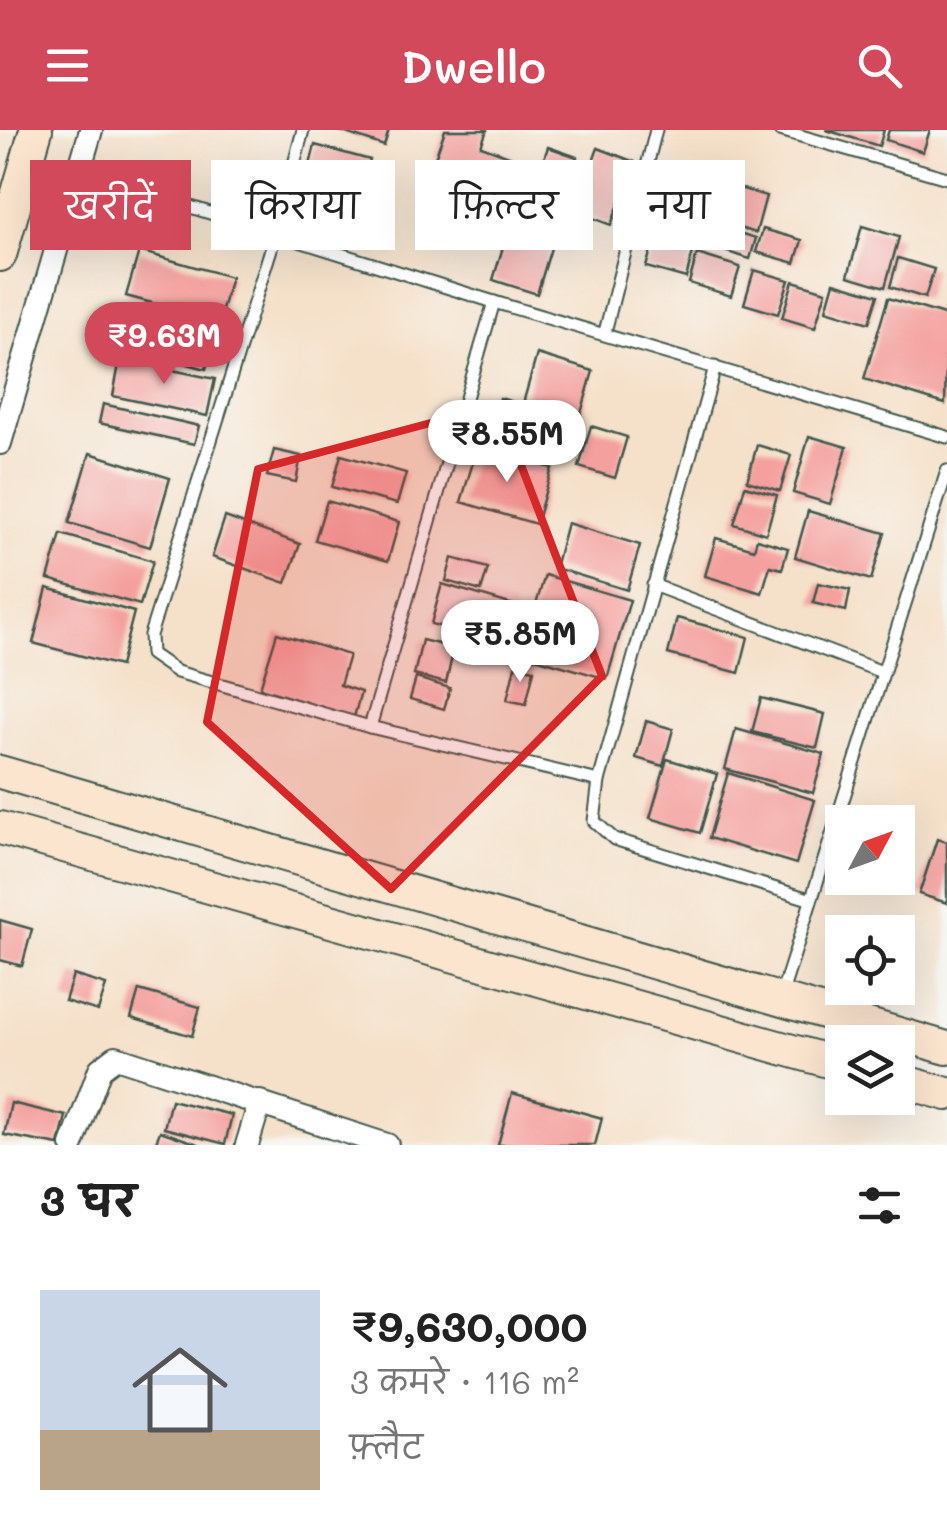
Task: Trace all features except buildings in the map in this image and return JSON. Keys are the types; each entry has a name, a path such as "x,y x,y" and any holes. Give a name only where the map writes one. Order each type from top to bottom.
{"street":[{"path":"0,255 36,130"},
{"path":"82,160 91,130"},
{"path":"0,442 56,250"},
{"path":"0,772 947,1048"},
{"path":"0,828 825,1060"},
{"path":"72,1145 100,1069 116,1056 387,1145"},
{"path":"915,1085 947,1094"},
{"path":"248,1145 260,1102"}],"lane":[{"path":"295,160 303,130"},
{"path":"605,332 656,130"},
{"path":"780,130 947,178"},
{"path":"271,250 150,635 152,654 177,672 370,727 600,781"},
{"path":"330,250 947,437"},
{"path":"370,727 494,302"},
{"path":"715,367 600,781 594,821 614,839 810,900"},
{"path":"780,1000 947,472"},
{"path":"654,585 882,672"}],"highlighted area":[{"path":"498,405 602,676 391,889 207,722 258,469"}]}
